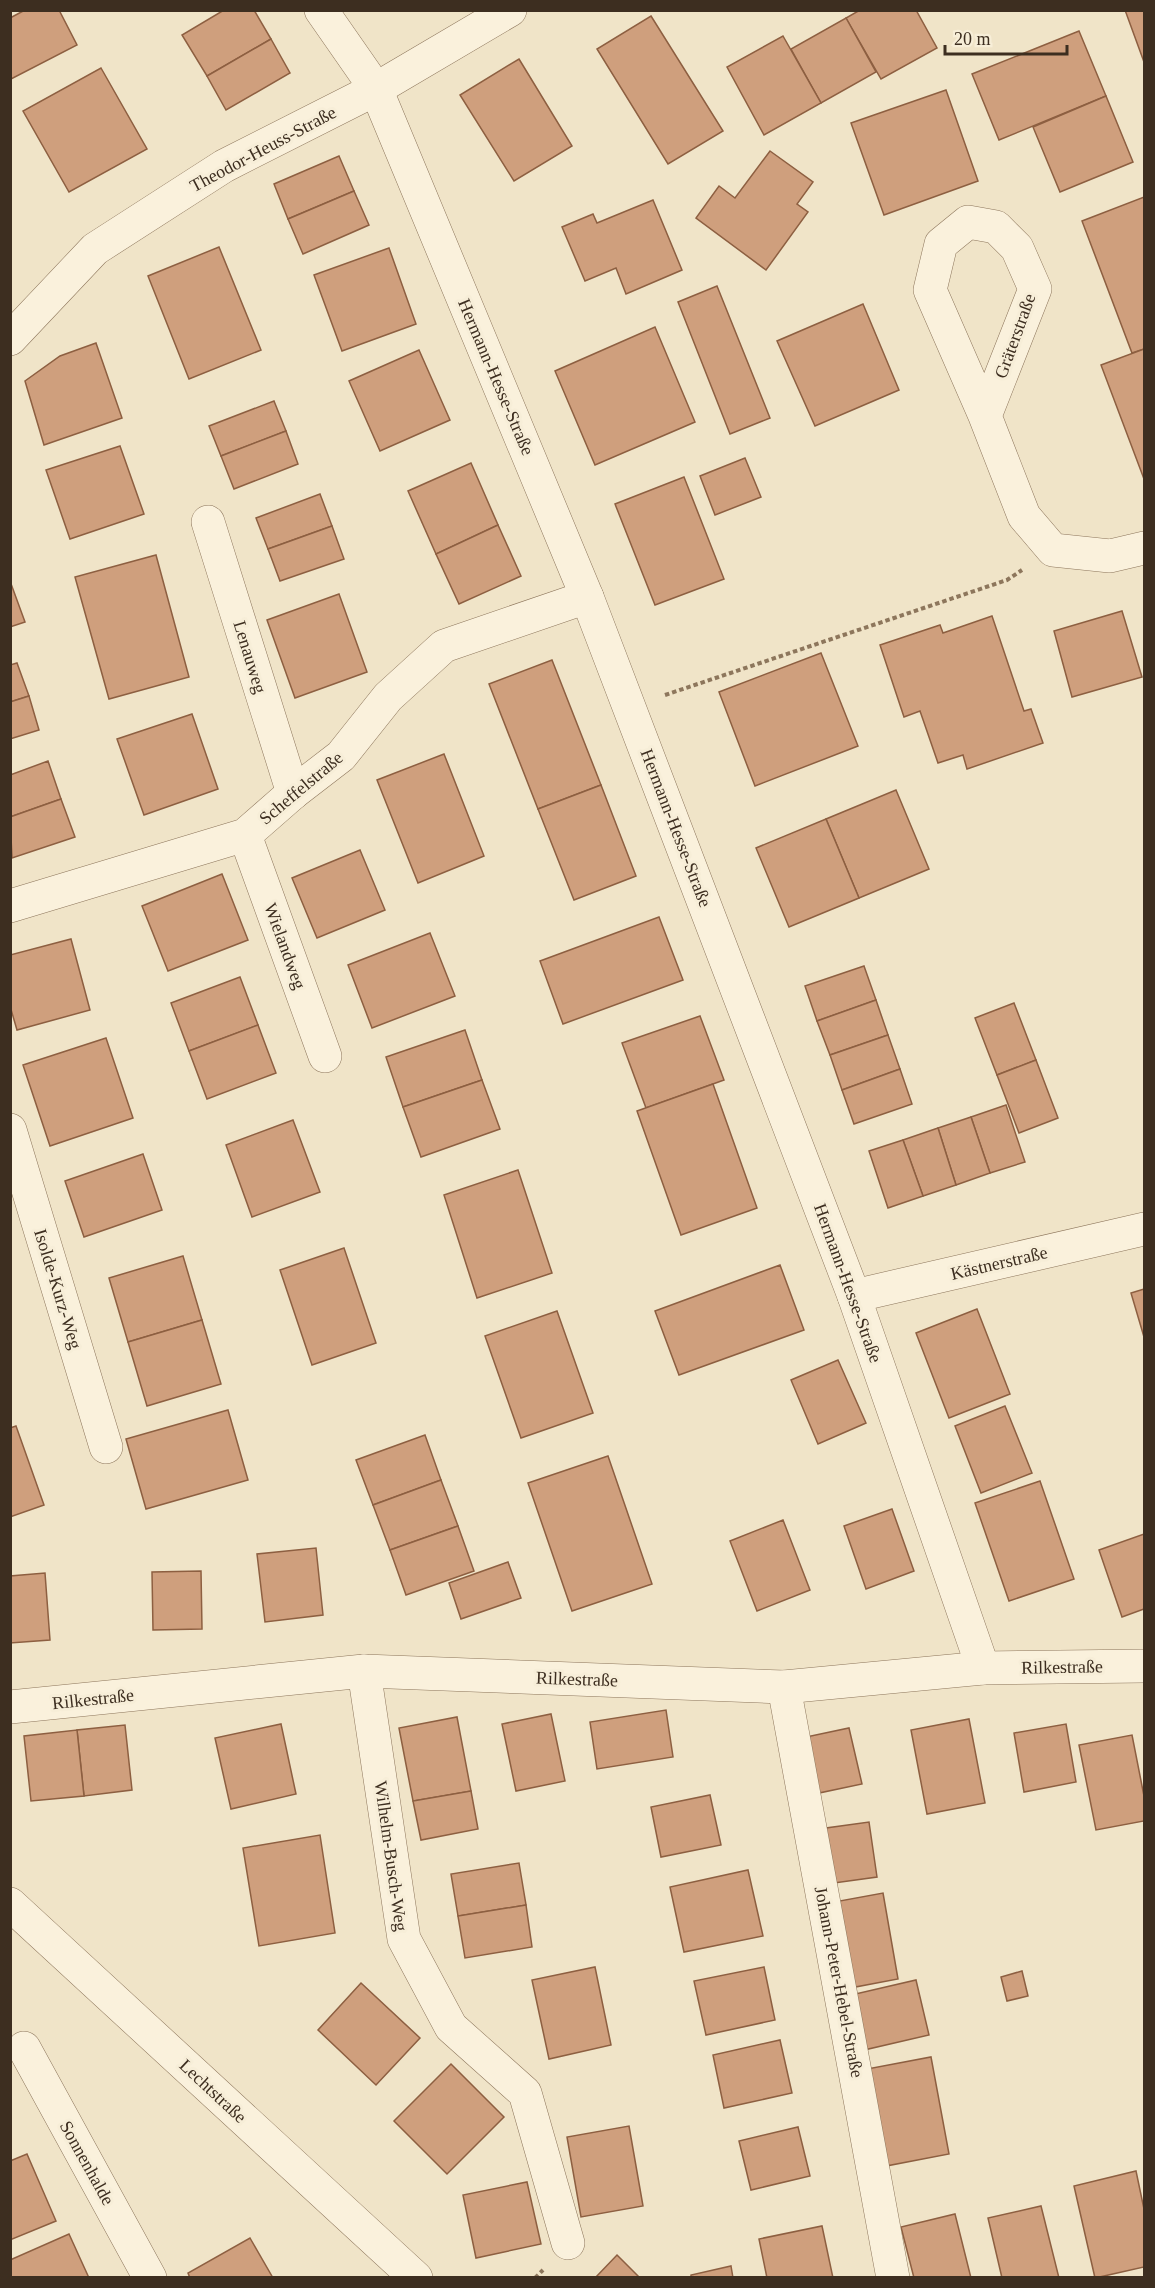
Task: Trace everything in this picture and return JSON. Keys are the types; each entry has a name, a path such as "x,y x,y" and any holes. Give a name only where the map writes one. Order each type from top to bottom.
{"street":[{"name":"Hermann-Hesse-Straße","path":"321,10 376,89 587,597 854,1296 983,1668"},
{"name":"Theodor-Heuss-Straße","path":"10,339 95,249 224,166 376,89 510,10"},
{"name":"Gräterstraße","path":"985,416 1035,289 1017,248 996,227 968,222 941,244 930,290 985,416 1024,516 1053,550"},
{"name":"Lenauweg","path":"208,522 293,793"},
{"path":"1053,550 1110,556 1144,548"},
{"name":"Scheffelstraße","path":"10,906 245,835 293,793 341,756 388,698 444,646 587,597"},
{"name":"Wielandweg","path":"245,835 325,1056"},
{"name":"Isolde-Kurz-Weg","path":"10,1130 106,1447"},
{"name":"Kästnerstraße","path":"854,1296 1144,1229"},
{"name":"Rilkestraße","path":"10,1707 364,1671 784,1687 983,1668 1144,1666"},
{"name":"Wilhelm-Busch-Weg","path":"364,1671 404,1940 451,2027 525,2093 568,2243"},
{"name":"Johann-Peter-Hebel-Straße","path":"784,1687 893,2277"},
{"name":"Lechtstraße","path":"10,1904 416,2277"},
{"name":"Sonnenhalde","path":"24,2048 150,2277"}],"path":[{"path":"630,707 1007,580 1053,550"}],"building":[{"path":"25,10 59,10 77,45 11,79 10,18"},
{"path":"224,10 254,10 271,39 207,76 182,35"},
{"path":"860,10 916,10 937,48 881,79 846,18"},
{"path":"1125,10 1144,10 1144,62"},
{"path":"651,16 723,131 668,164 597,49"},
{"path":"846,18 876,72 821,103 791,49"},
{"path":"1079,31 1106,96 999,140 972,74"},
{"path":"783,36 821,103 764,135 727,67"},
{"path":"271,39 290,73 226,110 207,76"},
{"path":"519,59 572,146 514,181 460,95"},
{"path":"101,68 147,149 69,192 23,111"},
{"path":"946,90 978,181 884,215 851,123"},
{"path":"1106,96 1133,162 1060,192 1033,127"},
{"path":"770,151 813,182 797,204 808,212 766,270 696,218 719,186 735,198"},
{"path":"339,156 354,191 288,219 274,184"},
{"path":"354,191 369,225 303,254 288,219"},
{"path":"1144,197 1144,349 1132,353 1082,221"},
{"path":"653,200 682,270 626,294 616,268 585,281 562,227 593,214 597,223"},
{"path":"219,247 261,350 189,379 148,276"},
{"path":"389,248 416,324 342,351 314,275"},
{"path":"717,286 770,418 730,434 678,302"},
{"path":"863,304 899,390 815,426 777,341"},
{"path":"655,327 695,422 595,465 555,371"},
{"path":"96,343 122,418 44,445 25,381 60,356"},
{"path":"1144,349 1144,479 1101,365"},
{"path":"419,350 450,420 380,451 349,381"},
{"path":"274,401 286,431 221,456 209,426"},
{"path":"286,431 298,464 234,489 221,456"},
{"path":"120,446 144,514 70,539 46,470"},
{"path":"745,458 761,497 715,515 700,476"},
{"path":"471,463 498,525 436,554 408,491"},
{"path":"684,477 724,579 655,605 615,504"},
{"path":"320,494 332,526 268,549 256,518"},
{"path":"498,525 521,576 459,604 436,554"},
{"path":"332,526 344,559 280,581 268,549"},
{"path":"156,555 189,677 109,699 75,577"},
{"path":"10,581 25,622 10,627"},
{"path":"339,594 367,672 295,698 267,620"},
{"path":"1122,611 1142,677 1072,697 1054,631"},
{"path":"992,616 1024,711 1031,709 1043,743 967,769 963,755 938,763 920,711 904,717 880,645 940,625 943,633"},
{"path":"821,653 858,746 755,786 719,692"},
{"path":"552,660 601,785 538,809 489,684"},
{"path":"17,663 29,696 10,702 10,665"},
{"path":"29,696 39,730 10,739 10,702"},
{"path":"192,714 218,789 144,815 117,739"},
{"path":"444,754 484,856 418,883 377,780"},
{"path":"48,761 61,799 10,817 10,775"},
{"path":"601,785 636,876 574,900 538,809"},
{"path":"896,790 929,869 859,898 826,819"},
{"path":"61,799 75,837 12,858 10,817"},
{"path":"826,819 859,898 789,927 756,848"},
{"path":"360,850 385,910 317,938 292,878"},
{"path":"222,874 248,940 168,971 142,906"},
{"path":"659,917 683,980 563,1024 540,961"},
{"path":"430,933 455,996 372,1028 348,965"},
{"path":"71,939 90,1010 17,1030 10,1006 10,955"},
{"path":"864,966 876,1000 817,1021 805,986"},
{"path":"240,977 258,1025 189,1051 171,1003"},
{"path":"876,1000 888,1035 830,1055 817,1021"},
{"path":"1014,1003 1036,1060 997,1075 975,1018"},
{"path":"700,1016 724,1080 646,1108 622,1043"},
{"path":"258,1025 276,1073 207,1099 189,1051"},
{"path":"465,1030 482,1080 403,1107 386,1057"},
{"path":"888,1035 900,1069 842,1090 830,1055"},
{"path":"106,1038 133,1118 50,1146 23,1065"},
{"path":"1036,1060 1058,1118 1019,1133 997,1075"},
{"path":"900,1069 912,1104 854,1124 842,1090"},
{"path":"482,1080 500,1129 421,1157 403,1107"},
{"path":"713,1084 757,1208 681,1235 637,1111"},
{"path":"1006,1105 1025,1162 990,1173 971,1117"},
{"path":"971,1117 990,1173 956,1185 938,1128"},
{"path":"293,1120 320,1192 252,1217 226,1145"},
{"path":"938,1128 956,1185 923,1196 903,1140"},
{"path":"903,1140 923,1196 888,1208 869,1151"},
{"path":"143,1154 162,1210 84,1237 65,1181"},
{"path":"518,1170 552,1273 477,1298 444,1195"},
{"path":"344,1248 376,1343 312,1365 280,1270"},
{"path":"183,1256 202,1320 128,1342 109,1278"},
{"path":"780,1265 804,1330 679,1375 655,1311"},
{"path":"1144,1289 1144,1337 1131,1293"},
{"path":"977,1309 1010,1394 949,1418 916,1333"},
{"path":"557,1311 593,1413 521,1438 485,1336"},
{"path":"202,1320 221,1384 147,1406 128,1342"},
{"path":"838,1360 866,1423 818,1444 791,1380"},
{"path":"1005,1406 1032,1473 981,1493 955,1426"},
{"path":"228,1410 248,1480 146,1509 126,1439"},
{"path":"16,1426 44,1505 10,1517 10,1428"},
{"path":"425,1435 441,1480 373,1505 356,1460"},
{"path":"608,1456 652,1584 572,1611 528,1483"},
{"path":"441,1480 458,1526 390,1550 373,1505"},
{"path":"1040,1481 1074,1579 1009,1601 975,1503"},
{"path":"892,1509 914,1571 866,1589 844,1526"},
{"path":"783,1520 810,1590 757,1611 730,1541"},
{"path":"458,1526 474,1571 406,1595 390,1550"},
{"path":"1144,1534 1144,1609 1122,1617 1099,1550"},
{"path":"316,1548 323,1615 265,1622 257,1554"},
{"path":"508,1562 521,1598 461,1619 449,1583"},
{"path":"201,1571 202,1629 153,1630 152,1572"},
{"path":"45,1573 50,1640 10,1643 10,1576"},
{"path":"666,1710 673,1757 597,1769 590,1722"},
{"path":"551,1714 565,1781 516,1791 502,1724"},
{"path":"457,1717 471,1791 413,1801 399,1728"},
{"path":"969,1719 985,1803 927,1814 911,1730"},
{"path":"281,1724 296,1794 231,1809 215,1738"},
{"path":"1066,1724 1076,1782 1024,1792 1014,1733"},
{"path":"125,1725 132,1790 84,1796 77,1730"},
{"path":"849,1728 862,1784 819,1793 806,1737"},
{"path":"77,1730 84,1796 31,1801 24,1736"},
{"path":"1132,1735 1144,1796 1144,1821 1096,1830 1079,1745"},
{"path":"471,1791 478,1829 421,1840 413,1801"},
{"path":"710,1795 721,1845 661,1857 651,1807"},
{"path":"869,1822 877,1877 827,1884 819,1829"},
{"path":"320,1835 335,1933 259,1946 243,1848"},
{"path":"519,1863 526,1905 458,1916 451,1874"},
{"path":"748,1870 763,1936 684,1952 670,1887"},
{"path":"883,1893 898,1979 850,1988 834,1902"},
{"path":"526,1905 532,1947 465,1958 458,1916"},
{"path":"595,1967 611,2045 549,2059 532,1980"},
{"path":"764,1967 775,2020 706,2035 694,1981"},
{"path":"1022,1971 1028,1996 1007,2001 1001,1977"},
{"path":"916,1980 929,2035 864,2050 851,1995"},
{"path":"361,1983 420,2038 376,2085 318,2030"},
{"path":"780,2040 792,2093 724,2108 713,2055"},
{"path":"931,2057 949,2154 886,2166 867,2069"},
{"path":"451,2064 504,2117 447,2174 394,2121"},
{"path":"629,2126 643,2206 581,2217 567,2137"},
{"path":"798,2127 810,2176 751,2190 739,2141"},
{"path":"27,2154 56,2221 10,2240 10,2161"},
{"path":"1136,2171 1144,2209 1144,2267 1095,2278 1074,2186"},
{"path":"527,2182 541,2244 476,2258 463,2195"},
{"path":"1041,2206 1059,2278 1002,2278 988,2218"},
{"path":"955,2214 971,2278 914,2278 901,2227"},
{"path":"822,2226 833,2278 767,2278 759,2239"},
{"path":"69,2234 89,2278 10,2278 10,2260"},
{"path":"250,2238 273,2278 190,2278 188,2273"},
{"path":"617,2255 640,2278 595,2278"},
{"path":"731,2266 733,2278 691,2278 691,2275"}]}
